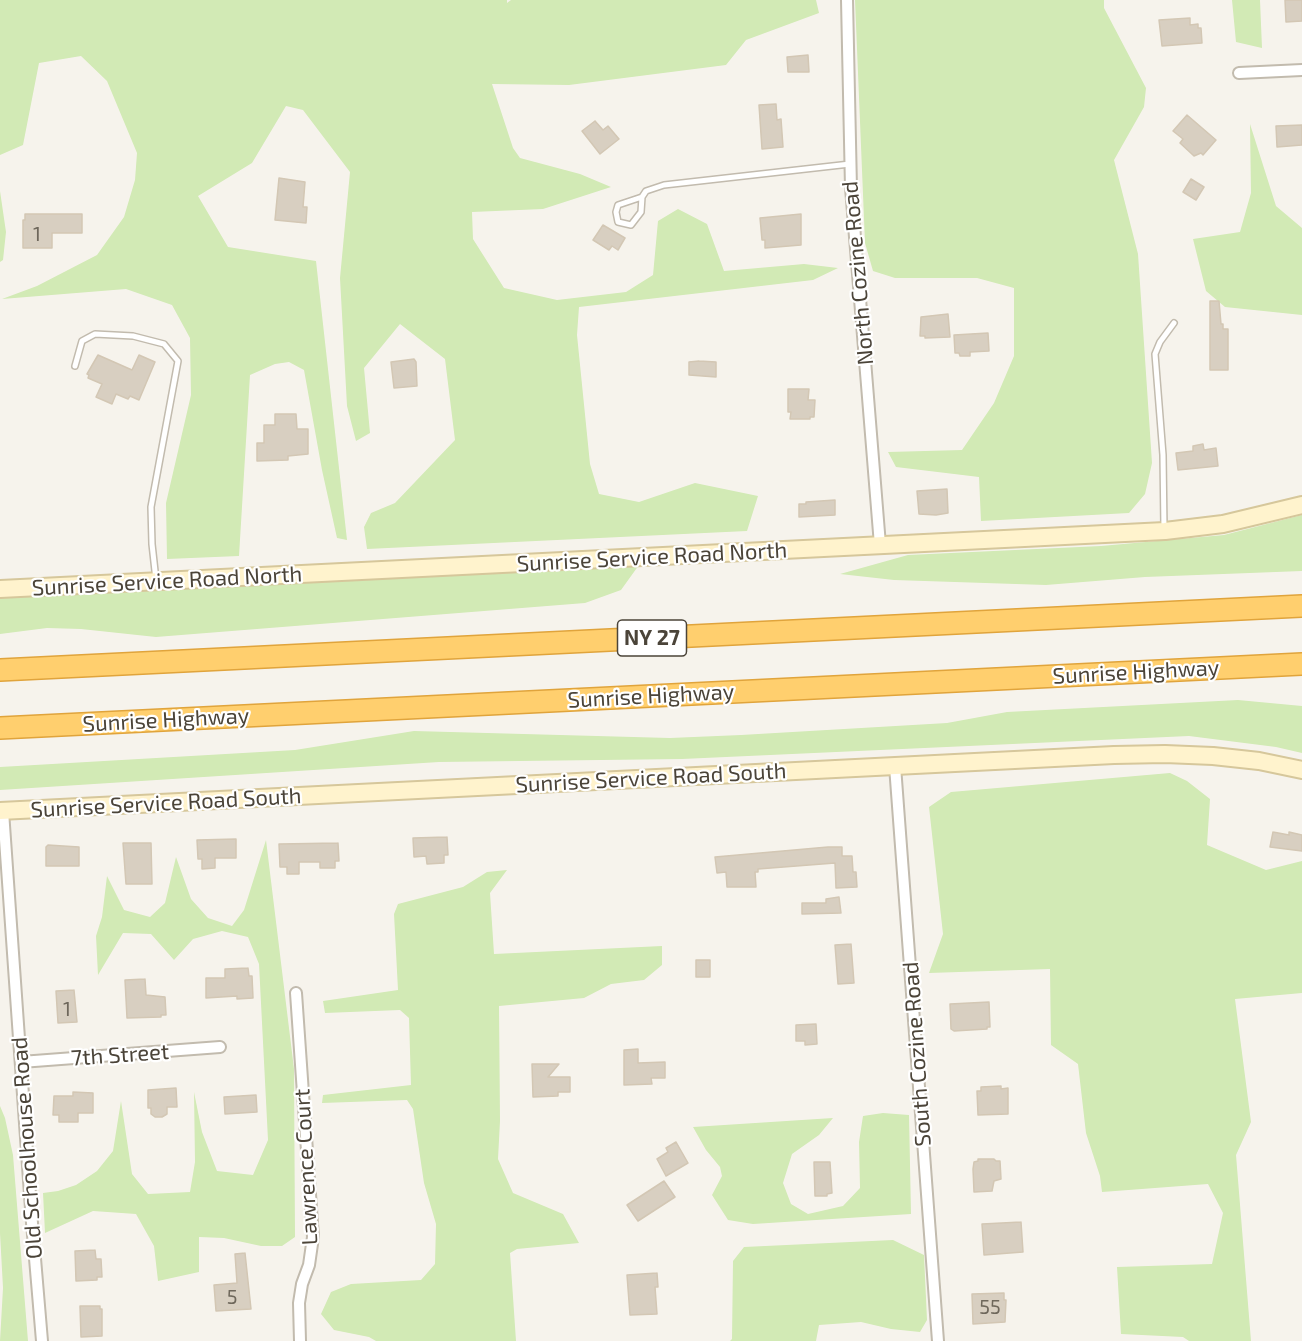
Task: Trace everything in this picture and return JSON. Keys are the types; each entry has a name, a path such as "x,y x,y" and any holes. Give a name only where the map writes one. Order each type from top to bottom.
{"highway":[{"name":"NY 27","path":"0,670 1302,606"},
{"name":"Sunrise Highway","path":"0,728 1302,664"}],"street":[{"name":"North Cozine Road","path":"847,0 850,164 880,545"},
{"path":"1239,74 1302,70"},
{"name":"Sunrise Service Road North","path":"0,589 1165,531 1223,524 1302,505"},
{"name":"Sunrise Service Road South","path":"2,811 1165,754 1235,758 1302,770"},
{"name":"South Cozine Road","path":"895,766 938,1341"},
{"name":"Old Schoolhouse Road","path":"2,811 42,1341"},
{"name":"Lawrence Court","path":"296,993 313,1237 299,1302 300,1341"},
{"name":"7th Street","path":"21,1062 220,1047"}],"lane":[{"path":"642,197 618,205 616,212 618,222 631,225 640,212 642,197 646,191 664,185 850,164"},
{"path":"1165,531 1163,454 1155,354 1160,342 1174,323"},
{"path":"75,366 82,341 95,334 132,336 164,344 178,361 151,507 152,544 157,582"}],"green space":[{"path":"0,0 507,0 507,3 511,0 816,0 819,13 746,40 726,65 569,85 492,84 513,148 520,158 580,174 611,187 543,209 472,212 473,239 504,288 557,300 626,292 653,275 658,221 678,209 707,224 724,271 804,264 838,268 813,280 579,307 577,335 590,464 599,494 639,502 695,483 758,496 747,531 367,549 364,527 371,513 395,503 455,440 445,359 400,324 364,368 370,433 356,441 347,406 340,278 350,172 303,110 286,106 252,163 198,196 228,247 316,261 347,540 337,538 304,370 289,362 275,364 250,375 239,556 167,559 166,503 191,395 190,338 172,305 126,289 2,299 37,286 97,255 124,217 135,180 137,153 107,81 81,56 39,63 23,145 0,155"},
{"path":"855,0 1104,0 1104,8 1146,88 1144,107 1114,160 1138,254 1152,463 1145,494 1129,513 981,521 979,477 896,467 888,452 962,450 994,403 1014,356 1014,288 977,278 895,278 873,271 865,243"},
{"path":"1232,0 1260,0 1262,48 1236,42"},
{"path":"1250,124 1276,206 1302,228 1302,315 1225,307 1206,291 1193,239 1240,232 1251,193"},
{"path":"0,191 6,232 3,260 0,262"},
{"path":"1302,515 1302,571 1145,577 1046,585 894,580 840,574 908,555 1101,546 1224,535"},
{"path":"639,565 621,590 585,603 156,637 81,629 47,628 0,634 0,596"},
{"path":"1238,700 1302,706 1302,753 1276,747 1189,736 682,759 439,762 0,790 0,767 295,750 414,731 670,738 947,723 1007,712"},
{"path":"1170,773 1187,781 1210,799 1207,845 1266,870 1302,861 1302,993 1235,999 1251,1122 1236,1155 1251,1341 1189,1341 1183,1337 1121,1334 1117,1267 1212,1264 1223,1213 1208,1184 1102,1192 1100,1176 1086,1133 1078,1064 1051,1045 1050,969 929,973 943,934 929,807 951,792"},
{"path":"266,840 294,1069 295,1237 282,1246 261,1246 224,1238 199,1237 199,1272 158,1281 154,1246 136,1214 93,1211 45,1233 43,1193 76,1185 97,1171 113,1151 121,1101 132,1174 148,1194 190,1192 195,1162 194,1092 202,1132 217,1171 253,1175 268,1140 259,964 248,937 222,931 193,939 174,960 151,934 123,933 98,975 96,936 102,917 107,876 124,910 150,917 165,903 176,857 191,899 208,918 232,926 244,910"},
{"path":"507,870 490,893 494,954 662,946 662,965 644,980 611,984 584,998 499,1006 498,1159 513,1193 563,1214 579,1243 517,1249 510,1253 516,1341 376,1341 369,1337 334,1330 321,1314 331,1292 351,1284 421,1280 435,1264 436,1224 424,1183 413,1109 407,1100 322,1103 323,1095 411,1085 409,1018 400,1010 325,1013 323,1001 398,990 394,914 398,904 463,887 487,872"},
{"path":"0,1106 13,1155 28,1341 0,1341 3,1288 0,1233"},
{"path":"883,1113 909,1115 911,1214 753,1224 728,1220 712,1195 722,1176 720,1167 706,1150 693,1127 833,1118 819,1135 792,1154 783,1183 791,1204 808,1214 843,1206 860,1188 859,1142 863,1116"},
{"path":"893,1240 924,1255 927,1320 920,1332 891,1329 861,1322 819,1325 816,1341 730,1341 732,1339 733,1261 744,1247"}],"building":[{"path":"1285,0 1302,0 1302,21 1286,22"},
{"path":"1190,18 1190,25 1198,24 1198,28 1201,28 1202,43 1162,46 1159,20"},
{"path":"808,55 809,72 788,72 787,57"},
{"path":"776,104 777,120 781,119 783,147 762,149 759,105"},
{"path":"1187,115 1216,140 1203,155 1201,153 1194,156 1180,143 1183,139 1173,131"},
{"path":"595,121 603,130 608,126 619,139 600,154 582,131"},
{"path":"1302,125 1302,145 1277,147 1276,126"},
{"path":"279,178 305,182 303,207 307,207 306,223 275,220"},
{"path":"1191,179 1204,187 1196,200 1183,192"},
{"path":"25,214 82,214 82,233 52,233 52,248 23,248"},
{"path":"801,214 801,245 765,248 760,218"},
{"path":"603,225 625,238 618,250 612,246 609,250 593,240"},
{"path":"1210,301 1219,301 1221,324 1223,324 1223,329 1228,329 1228,370 1210,370"},
{"path":"948,314 950,337 925,338 925,336 920,336 921,317"},
{"path":"988,333 989,351 970,352 970,356 960,356 959,353 955,353 954,335"},
{"path":"98,355 132,370 139,355 155,362 139,400 130,396 128,399 116,394 112,404 96,397 102,384 88,378 87,374"},
{"path":"414,359 417,386 394,388 391,362"},
{"path":"689,362 716,362 716,377 689,375"},
{"path":"788,389 809,389 808,400 815,400 814,417 790,419"},
{"path":"275,414 296,414 297,429 308,429 308,454 288,456 288,460 257,461 257,443 264,443 264,425 275,425"},
{"path":"1203,444 1204,450 1216,448 1218,466 1178,470 1176,453 1193,451 1193,446"},
{"path":"947,489 948,513 919,514 917,491"},
{"path":"835,500 835,515 799,517 799,504"},
{"path":"1273,832 1302,835 1302,851 1270,847"},
{"path":"447,837 448,855 444,855 444,863 427,864 426,856 414,857 413,838"},
{"path":"236,839 236,858 215,858 215,868 202,869 202,859 198,859 197,840"},
{"path":"123,843 151,843 152,884 126,884"},
{"path":"338,843 339,861 335,861 335,868 320,868 320,862 299,862 299,874 287,874 287,867 280,867 279,844"},
{"path":"48,845 79,847 79,866 46,866 46,847"},
{"path":"842,847 842,856 852,856 857,887 836,888 835,863 758,869 758,872 755,872 756,887 727,887 726,872 717,873 715,857"},
{"path":"839,897 841,913 802,914 802,903 826,903 826,899"},
{"path":"851,944 854,983 838,984 835,945"},
{"path":"696,960 710,960 710,977 696,977"},
{"path":"248,968 249,976 252,976 253,998 237,999 237,996 206,998 206,978 225,978 225,969"},
{"path":"145,979 146,995 165,997 166,1015 127,1018 125,980"},
{"path":"74,990 77,1022 58,1023 56,991"},
{"path":"989,1002 990,1027 954,1031 951,1029 950,1004"},
{"path":"816,1024 817,1044 805,1045 805,1041 796,1041 796,1025"},
{"path":"638,1049 638,1063 665,1062 665,1078 651,1078 652,1084 624,1085 624,1050"},
{"path":"532,1064 559,1064 548,1077 570,1077 570,1092 558,1092 558,1096 533,1097"},
{"path":"1001,1086 1001,1089 1008,1088 1008,1114 978,1115 977,1091 981,1091 981,1087"},
{"path":"176,1088 177,1107 167,1107 167,1114 162,1117 155,1117 151,1114 151,1108 148,1108 148,1090"},
{"path":"73,1092 93,1093 93,1113 78,1113 78,1122 59,1122 59,1115 53,1115 54,1096 73,1096"},
{"path":"256,1095 257,1112 225,1114 224,1097"},
{"path":"676,1142 688,1163 666,1176 657,1159 668,1152 666,1148"},
{"path":"978,1159 1000,1161 1001,1179 994,1181 992,1191 974,1192 973,1169 974,1162"},
{"path":"814,1162 830,1162 832,1193 827,1196 815,1196"},
{"path":"664,1181 675,1197 638,1221 627,1205"},
{"path":"1021,1222 1023,1252 984,1255 982,1224"},
{"path":"95,1250 96,1259 101,1259 102,1277 97,1277 97,1280 76,1281 75,1251"},
{"path":"245,1253 251,1309 216,1311 214,1285 237,1283 235,1254"},
{"path":"657,1273 658,1287 655,1287 657,1314 630,1315 627,1275"},
{"path":"1004,1293 1005,1322 973,1324 972,1294"},
{"path":"80,1306 100,1306 102,1336 81,1337"}]}
